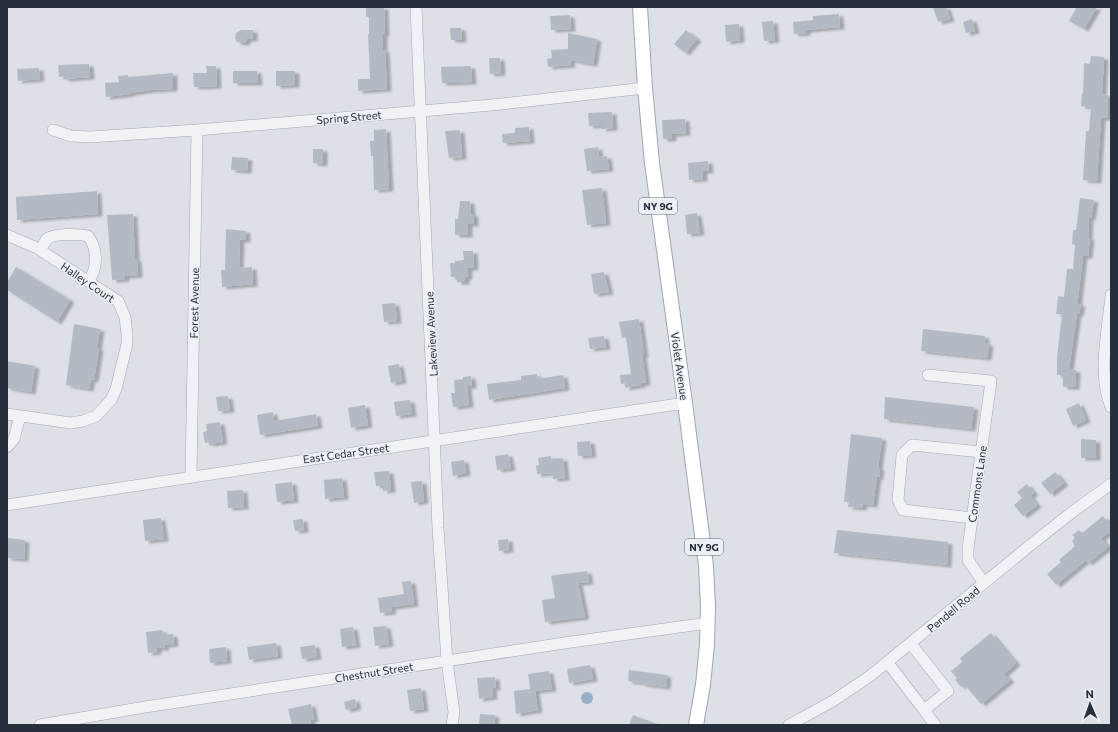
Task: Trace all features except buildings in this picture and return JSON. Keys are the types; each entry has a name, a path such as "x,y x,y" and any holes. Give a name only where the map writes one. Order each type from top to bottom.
{"main road":[{"name":"Violet Avenue","path":"640,7 645,88 652,163 686,403 705,559 708,623 706,664 696,725"}],"street":[{"name":"Lakeview Avenue","path":"416,7 436,440 438,528 447,662 454,712 452,725"},
{"name":"Spring Street","path":"53,130 71,136 90,137 197,130 421,111 645,88"},
{"name":"Forest Avenue","path":"191,476 197,130"},
{"path":"40,250 47,239 53,236 80,234 88,236 95,248 95,271 88,282"},
{"name":"Halley Court","path":"7,235 40,250 118,301 126,317 126,344 118,382 111,400 96,416 83,422 71,423 7,414"},
{"path":"1111,295 1104,376 1106,391 1111,408"},
{"name":"Commons Lane","path":"928,375 991,381 968,548 968,560 984,583"},
{"name":"East Cedar Street","path":"7,505 191,476 686,403"},
{"path":"7,447 14,439 20,416"},
{"path":"972,518 903,510 898,500 902,455 912,445 982,452"},
{"name":"Pendell Road","path":"795,723 851,690 888,663 984,583 1075,510 1111,484"},
{"name":"Chestnut Street","path":"40,725 138,708 564,643 708,623"},
{"path":"911,644 948,690 924,710"},
{"path":"888,663 935,725"}],"water":[{"path":"585,692 589,692 593,698 589,704 585,704 581,700 581,696"}]}
